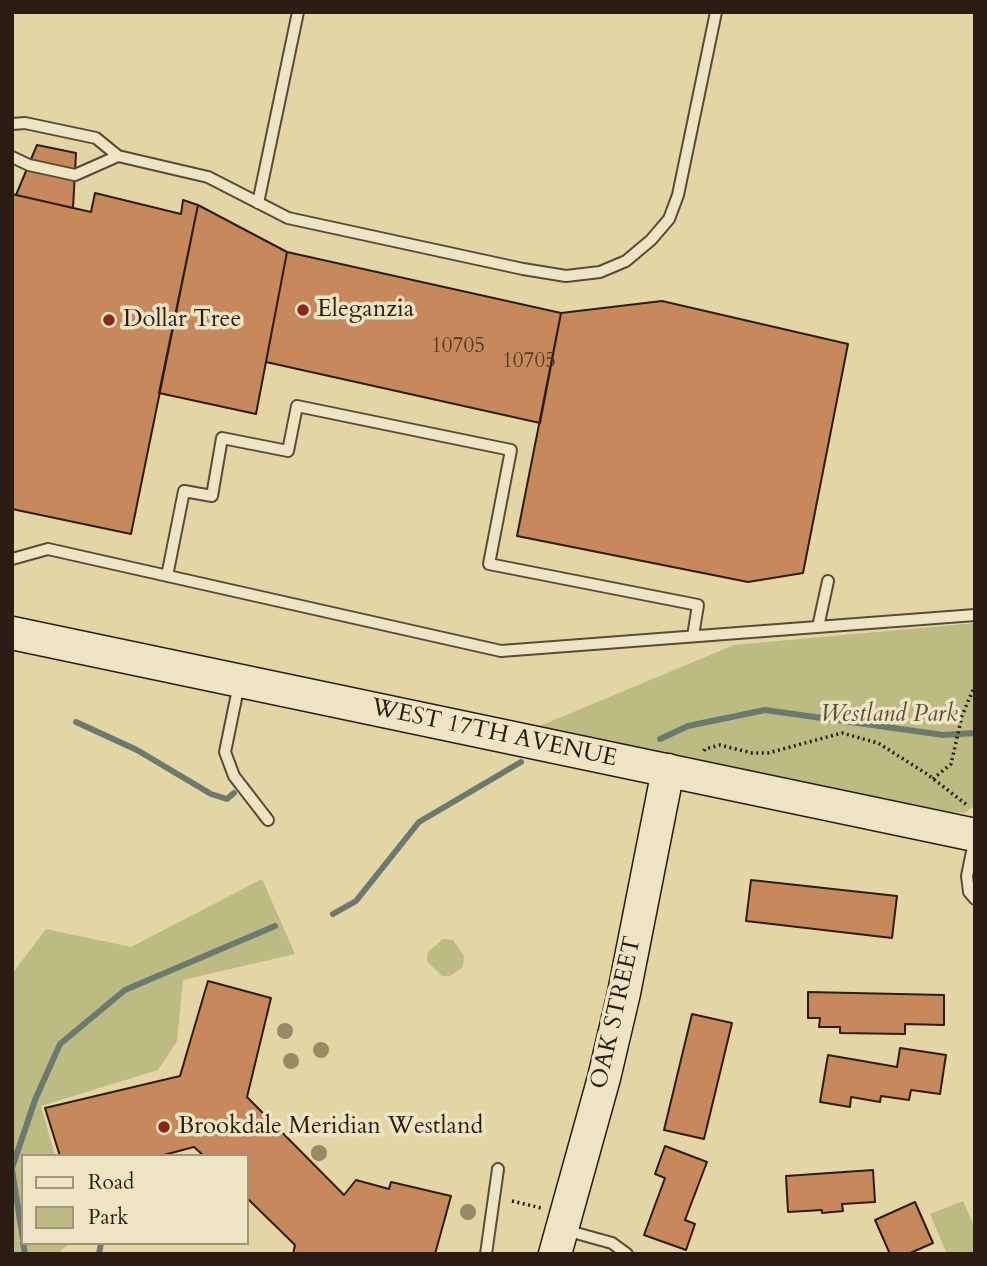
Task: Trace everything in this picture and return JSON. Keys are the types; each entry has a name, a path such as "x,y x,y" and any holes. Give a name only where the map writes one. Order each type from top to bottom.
{"street":[{"name":"WEST 17TH AVENUE","path":"12,633 681,773 972,826"},
{"name":"OAK STREET","path":"553,1230 604,1078 681,773"}],"lane":[{"path":"258,203 298,12"},
{"path":"12,124 25,123 96,138 118,156 208,177 288,218 523,269 566,276 600,272 626,261 651,240 668,219 678,195 716,12"},
{"path":"12,156 29,165 75,175 118,156"},
{"path":"167,576 184,491 212,496 222,438 288,451 298,407 511,450 489,564 698,605 693,636"},
{"path":"12,559 48,549 501,650 975,615"},
{"path":"818,627 828,581"},
{"path":"240,681 225,752 234,776 268,820"},
{"path":"972,826 967,876 969,892 975,900"},
{"path":"486,1254 498,1169"},
{"path":"553,1230 612,1243 627,1254"}],"path":[{"path":"933,779 951,764 962,716 975,685"},
{"path":"681,773 705,749 720,745 752,753 768,753 842,733 878,743 933,779 972,826"},
{"path":"512,1201 553,1230"}],"green space":[{"name":"Westland Park","path":"975,623 975,805 965,813 535,728 734,645"},
{"path":"262,879 295,954 183,980 177,1041 158,1070 41,1106 54,1154 21,1154 21,1245 68,1245 61,1250 62,1254 12,1254 12,974 46,929 131,947"},
{"path":"443,939 453,940 464,956 463,967 450,976 442,976 427,961 428,952"},
{"path":"963,1201 975,1228 975,1254 947,1254 930,1214"}],"building":[{"path":"37,145 76,153 73,208 16,195"},
{"path":"95,193 181,214 183,200 198,205 131,534 12,509 12,194 91,212"},
{"path":"198,205 287,252 256,414 159,393"},
{"path":"287,252 561,313 540,423 266,362"},
{"path":"662,301 848,344 803,573 748,582 517,536 561,313"},
{"path":"751,880 897,896 892,938 746,921"},
{"name":"Brookdale Meridian Westland","path":"208,981 271,998 247,1097 344,1195 356,1180 389,1189 391,1182 451,1196 435,1254 293,1254 295,1245 248,1199 248,1154 202,1154 194,1147 168,1154 59,1154 45,1108 180,1076"},
{"path":"808,992 944,995 944,1025 905,1024 905,1034 840,1033 840,1027 819,1027 820,1018 808,1018"},
{"path":"692,1014 732,1023 704,1139 664,1130"},
{"path":"900,1048 946,1055 940,1094 911,1090 909,1100 881,1096 880,1102 851,1097 850,1107 820,1102 828,1055 897,1067"},
{"path":"665,1146 707,1162 685,1220 695,1224 686,1250 644,1235 665,1178 655,1174"},
{"path":"873,1170 875,1202 842,1204 843,1211 788,1212 786,1176"},
{"path":"915,1202 933,1243 908,1254 890,1254 875,1220"}],"waterway":[{"path":"660,739 688,726 765,710 943,735 975,733"},
{"path":"76,722 137,750 211,794 227,799 234,793"},
{"path":"333,914 356,901 419,822 521,762"},
{"path":"12,1168 35,1100 60,1044 125,990 275,926"},
{"path":"12,1170 21,1226"},
{"path":"23,1245 25,1254"},
{"path":"99,1254 101,1245"}],"place":[{"name":"Eleganzia","path":"303,310"},
{"name":"Dollar Tree","path":"109,320"},
{"name":"Brookdale Meridian Westland","path":"164,1127"}]}
